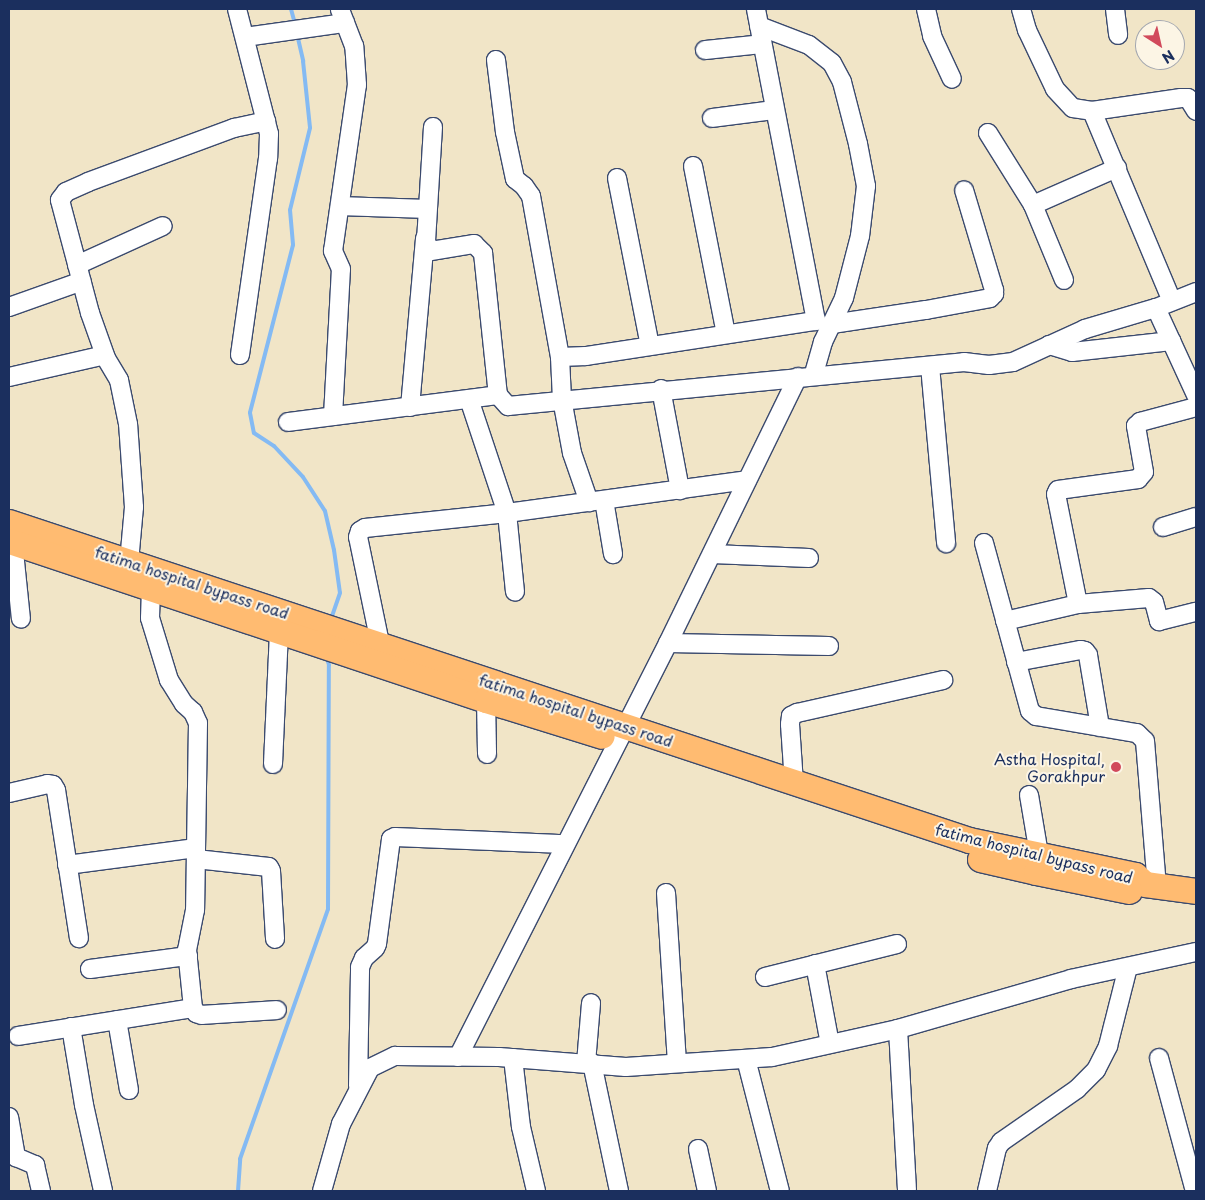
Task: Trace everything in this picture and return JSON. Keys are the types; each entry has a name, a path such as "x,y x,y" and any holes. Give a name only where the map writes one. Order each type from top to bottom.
{"highway":[{"name":"fatima hospital bypass road","path":"10,535 126,571 380,643 486,700 621,733 872,826 963,854 1135,875 1152,885 1196,891"},
{"name":"fatima hospital bypass road","path":"126,571 151,589 279,631 440,675 621,733 794,784 1038,863"}],"street":[{"path":"237,9 269,134 268,158 240,355"},
{"path":"926,9 932,36 952,79"},
{"path":"1021,9 1026,30 1055,89 1073,108 1092,111 1188,98 1196,111"},
{"path":"1115,9 1118,35"},
{"path":"245,37 293,29 342,16 354,46 357,85 333,251 341,269 333,416"},
{"path":"758,17 774,110 828,321"},
{"path":"458,1057 668,643 747,480 823,342 828,321 844,298 860,236 866,194 858,144 844,91 832,63 810,45 758,17"},
{"path":"705,50 762,44"},
{"path":"496,60 505,132 514,179 524,186 531,196 560,357 562,399 572,453 597,501 613,554"},
{"path":"712,118 774,110"},
{"path":"1092,111 1172,301"},
{"path":"126,571 134,507 128,424 119,380 105,355 79,273 60,200 66,192 234,128 266,121"},
{"path":"433,127 426,242 431,251 474,244 483,254 498,395 508,406 661,389 964,362 988,365 1013,362 1085,329 1156,308 1196,292"},
{"path":"988,133 1033,205 1064,280"},
{"path":"693,166 726,334"},
{"path":"1033,205 1117,168"},
{"path":"617,178 650,346"},
{"path":"560,357 586,356 726,334 926,310 990,298 994,294 994,290 964,190"},
{"path":"340,206 427,209"},
{"path":"9,306 79,273 164,226"},
{"path":"410,407 426,235"},
{"path":"1156,308 1196,395"},
{"path":"1050,345 1072,352 1171,341"},
{"path":"9,377 105,355"},
{"path":"930,366 946,543"},
{"path":"661,389 680,490"},
{"path":"288,422 498,395"},
{"path":"469,399 507,513 515,592"},
{"path":"1078,604 1056,494 1058,490 1138,479 1144,472 1136,426 1140,422 1196,407"},
{"path":"380,643 358,536 360,531 747,480"},
{"path":"1163,528 1196,517"},
{"path":"10,535 21,618"},
{"path":"984,542 1032,714 1137,733 1145,741 1152,885"},
{"path":"712,554 809,558"},
{"path":"151,589 150,618 169,680 184,704 197,717 195,910 188,941 193,1008 196,1013 202,1015 277,1010"},
{"path":"1005,621 1078,604 1149,598 1154,602 1157,618 1162,621 1196,612"},
{"path":"272,764 279,631"},
{"path":"668,643 829,646"},
{"path":"1016,662 1081,650 1085,651 1088,655 1100,727"},
{"path":"794,784 791,716 797,712 943,680"},
{"path":"486,700 487,754"},
{"path":"9,793 47,784 53,786 79,938"},
{"path":"1029,795 1038,863"},
{"path":"358,1091 360,967 364,958 372,952 377,944 391,839 395,837 565,844"},
{"path":"67,866 196,853 268,867 271,871 276,939"},
{"path":"666,893 677,1063"},
{"path":"765,976 897,944"},
{"path":"322,1191 341,1124 370,1068 395,1056 513,1058 626,1066 772,1057 898,1029 1071,979 1196,952"},
{"path":"90,969 188,956"},
{"path":"815,964 830,1044"},
{"path":"987,1191 997,1148 1001,1142 1077,1089 1096,1070 1112,1033 1128,967"},
{"path":"591,1003 589,1063 618,1191"},
{"path":"18,1036 193,1008"},
{"path":"117,1020 129,1090"},
{"path":"71,1027 84,1105 103,1191"},
{"path":"898,1029 907,1190"},
{"path":"513,1058 521,1127 536,1191"},
{"path":"1159,1058 1193,1170 1195,1191"},
{"path":"746,1059 780,1191"},
{"path":"9,1117 12,1158 35,1165 36,1190"},
{"path":"698,1149 707,1191"}],"waterway":[{"path":"291,9 295,24"},
{"path":"297,34 303,61 310,128 290,210 293,245 250,413 254,433 274,446 303,477 325,511 334,550 340,593 332,616"},
{"path":"238,1191 240,1159 328,909 329,665 326,655"}],"place":[{"name":"Astha Hospital, Gorakhpur","path":"1116,767"}]}
